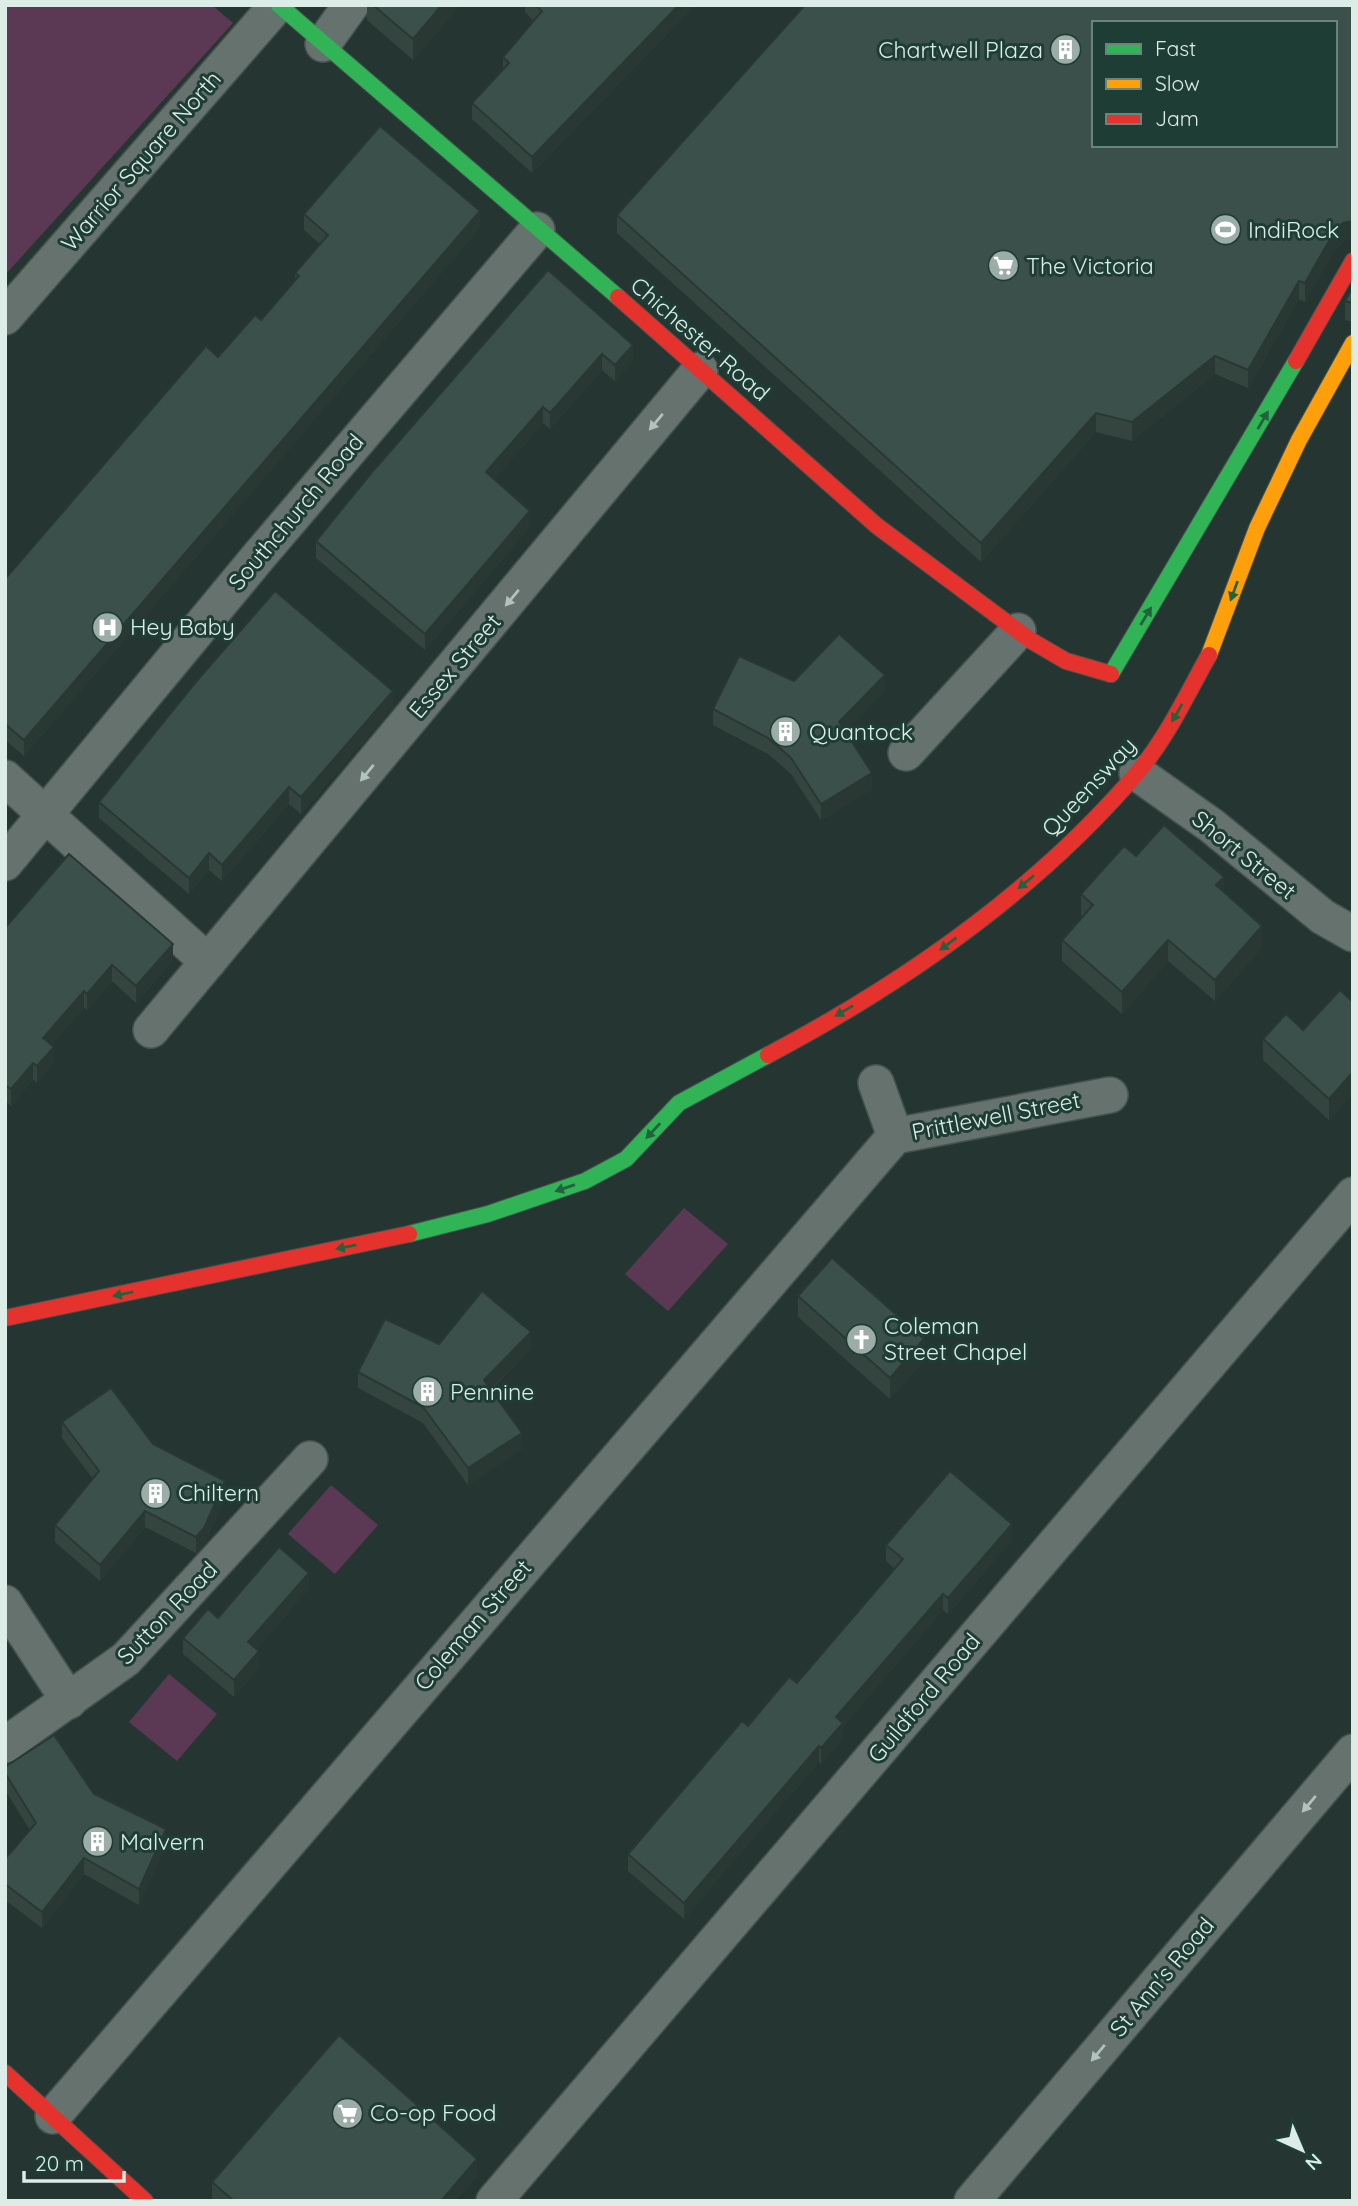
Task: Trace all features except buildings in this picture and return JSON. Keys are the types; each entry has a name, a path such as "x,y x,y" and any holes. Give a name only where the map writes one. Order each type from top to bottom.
{"main road":[{"name":"Chichester Road","path":"278,5 877,526 1018,631 1066,661 1111,674 1243,455 1353,261"},
{"name":"Queensway","path":"5,1318 409,1234 488,1214 585,1181 626,1159 679,1103 797,1040 938,952 1045,867 1137,773 1156,748 1210,654 1257,528 1299,440 1353,343"},
{"path":"5,2073 145,2201"}],"street":[{"name":"Warrior Square North","path":"5,317 278,5"},
{"path":"323,44 351,5"},
{"name":"Southchurch Road","path":"5,863 259,556 537,230"},
{"name":"Essex Street","path":"151,1030 700,370"},
{"path":"906,753 1018,631"},
{"name":"Short Street","path":"1137,773 1212,826 1322,918 1353,934"},
{"path":"5,778 208,961"},
{"name":"Prittlewell Street","path":"876,1083 895,1136 1110,1095"},
{"name":"Coleman Street","path":"53,2116 895,1136"},
{"name":"Guildford Road","path":"494,2201 1353,1195"},
{"name":"Sutton Road","path":"5,1745 126,1660 310,1459"},
{"path":"5,1603 69,1700"},
{"name":"St Ann's Road","path":"972,2201 1353,1752"}],"shaded area":[{"path":"5,5 212,5 233,23 5,275"},
{"path":"684,1208 728,1244 668,1311 625,1274"},
{"path":"331,1485 378,1525 335,1574 288,1534"},
{"path":"169,1674 217,1714 177,1761 129,1722"}],"traffic: fast":[{"path":"279,5 618,297"},
{"path":"1111,674 1296,361"},
{"path":"409,1234 488,1214 585,1181 626,1159 679,1103 768,1055"}],"traffic: slow":[{"path":"1209,655 1257,528 1299,440 1353,343"}],"traffic: jam":[{"path":"1296,361 1353,261"},
{"path":"618,297 877,526 1030,640 1066,661 1111,674"},
{"path":"768,1055 819,1027 918,965 1012,895 1056,856 1098,816 1148,759 1176,716 1209,655"},
{"path":"5,1318 409,1234"},
{"path":"5,2073 145,2201"}],"place":[{"name":"Chartwell Plaza","path":"1066,50"},
{"name":"IndiRock","path":"1225,230"},
{"name":"The Victoria","path":"1003,266"},
{"name":"Hey Baby","path":"107,627"},
{"name":"Quantock","path":"786,732"},
{"name":"Coleman Street Chapel","path":"861,1339"},
{"name":"Pennine","path":"427,1392"},
{"name":"Chiltern","path":"155,1493"},
{"name":"Malvern","path":"97,1842"},
{"name":"Co-op Food","path":"347,2113"}]}
